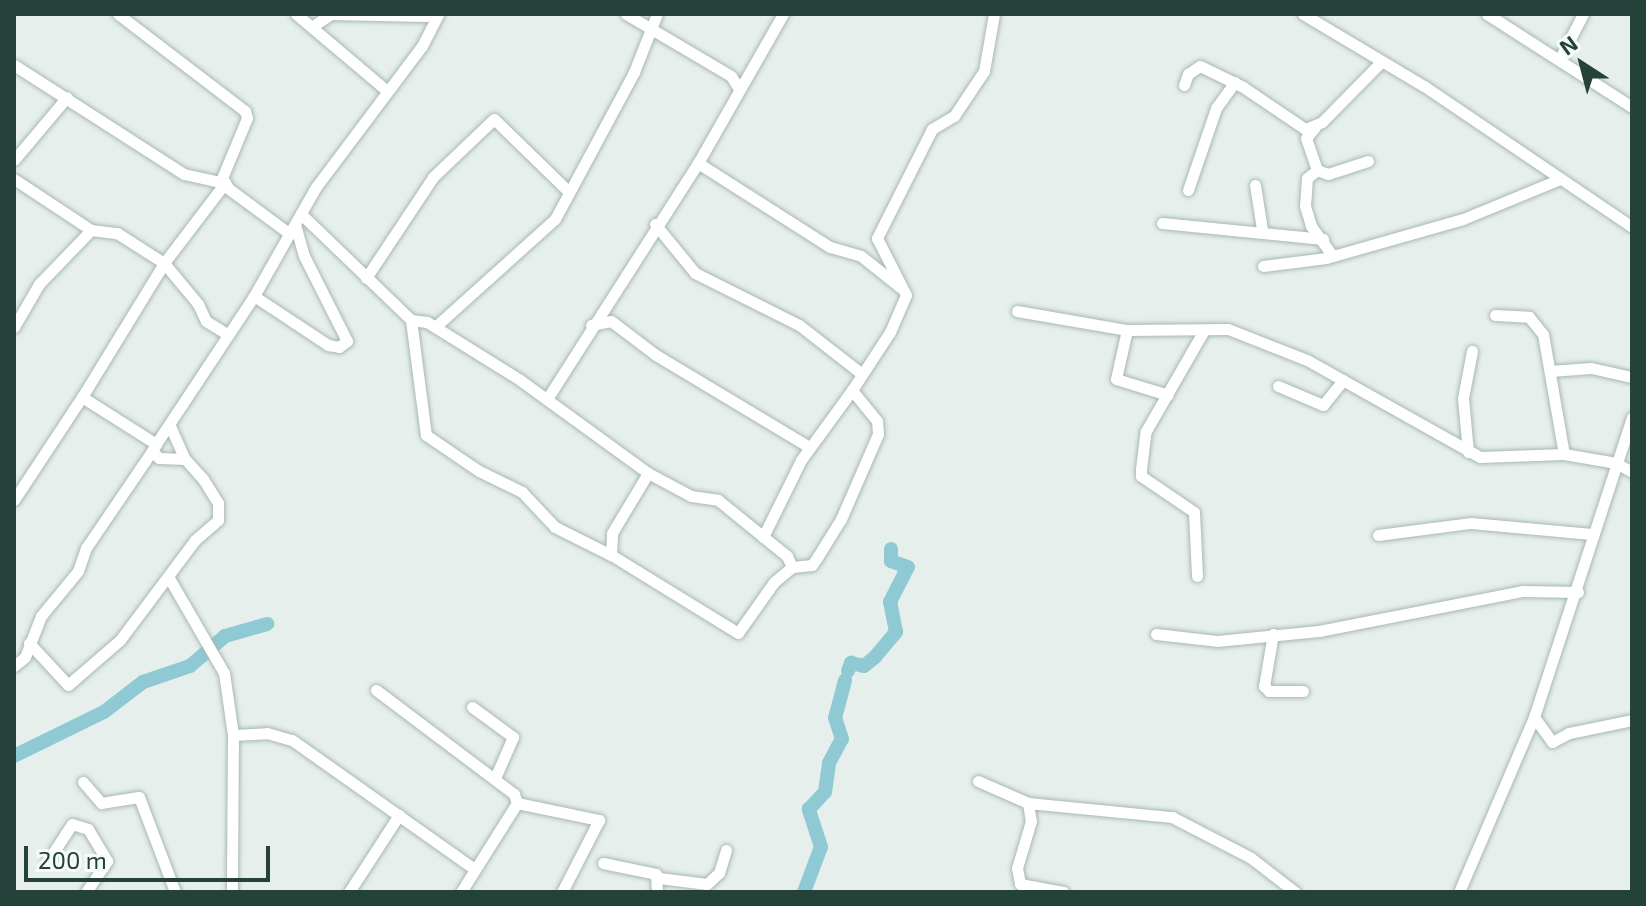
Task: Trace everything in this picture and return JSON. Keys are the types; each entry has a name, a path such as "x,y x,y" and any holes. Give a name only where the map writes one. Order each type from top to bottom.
{"street":[{"path":"14,500 164,263 225,183 222,167 244,127 245,111 118,14"},
{"path":"296,14 386,90"},
{"path":"313,26 321,14"},
{"path":"14,666 41,616 78,571 86,548 170,426 225,333 254,296 301,214 386,90 422,46 431,15 331,14 313,26"},
{"path":"626,14 731,76 738,87"},
{"path":"435,327 555,219 657,14"},
{"path":"547,399 655,224 698,163 738,87 783,14"},
{"path":"763,537 809,447 852,390 903,308 903,289 877,238 932,129 954,116 984,71 994,14"},
{"path":"1303,14 1632,227"},
{"path":"1487,14 1632,107"},
{"path":"1559,60 1583,14"},
{"path":"1317,170 1306,138 1381,62"},
{"path":"14,65 184,174 225,183 292,230 347,341 339,347 328,345 254,296"},
{"path":"1184,85 1188,74 1200,66 1235,82 1297,125 1315,127"},
{"path":"731,76 749,71"},
{"path":"1188,190 1216,108 1235,82"},
{"path":"14,160 67,97"},
{"path":"366,278 433,177 494,119 569,192"},
{"path":"1317,170 1328,174 1368,161"},
{"path":"698,163 830,247 861,256 903,289"},
{"path":"1317,170 1307,178 1305,206 1311,226 1333,256"},
{"path":"14,179 91,230 117,233 164,263 198,304 206,321 225,333"},
{"path":"1263,266 1333,256 1496,209 1560,179"},
{"path":"1255,185 1262,229"},
{"path":"301,214 411,320 435,327 547,399 648,473 691,496 718,500 787,556 792,567"},
{"path":"1162,223 1262,229 1323,239"},
{"path":"655,224 695,273 799,325 862,374"},
{"path":"14,327 39,284 91,230"},
{"path":"606,305 611,321 656,355 809,447"},
{"path":"1017,311 1127,330 1203,332 1228,329 1257,339 1343,380 1468,452 1497,458 1564,454 1616,463 1632,472"},
{"path":"1495,315 1529,317 1543,334 1564,454"},
{"path":"411,320 426,435 479,471 522,492 555,527 611,555 738,633 774,582 792,567 812,565 878,434 877,421 852,390"},
{"path":"591,325 611,321"},
{"path":"1127,330 1116,379 1168,395"},
{"path":"1197,576 1194,512 1141,476 1146,431 1203,332"},
{"path":"1468,452 1463,398 1472,351"},
{"path":"1550,371 1591,368 1632,377"},
{"path":"1278,386 1323,405 1343,380"},
{"path":"82,397 173,461 185,459"},
{"path":"1459,892 1534,717 1578,592 1592,534 1632,418"},
{"path":"29,643 68,685 120,640 221,513 185,459 170,426"},
{"path":"611,555 612,533 648,473"},
{"path":"1378,535 1471,523 1592,534"},
{"path":"169,578 195,616 209,649 224,673 233,735 232,892"},
{"path":"1156,634 1217,641 1319,631 1523,591 1578,592"},
{"path":"1273,634 1264,686 1269,691 1303,691"},
{"path":"376,690 495,778 517,803 599,820 562,892"},
{"path":"472,707 513,737 495,778"},
{"path":"1534,717 1552,742 1569,733 1632,720"},
{"path":"233,735 267,733 292,740 474,869"},
{"path":"978,781 1028,803 1172,817 1251,858 1295,892"},
{"path":"83,782 101,803 139,797 175,892"},
{"path":"461,892 517,803"},
{"path":"1028,803 1031,821 1017,878 1020,884 1063,892"},
{"path":"349,892 399,815"},
{"path":"47,862 72,824 88,829 107,861 86,892"},
{"path":"603,863 649,871 659,878 707,884 719,873 726,850"},
{"path":"657,892 659,878"}],"waterway":[{"path":"848,671 851,663 864,666 896,632 890,602 908,567 891,561 891,549"},
{"path":"14,756 104,712 143,682 190,666 225,636 267,624"},
{"path":"804,892 821,847 809,809 825,792 829,763 842,739 835,718 845,680"}]}
